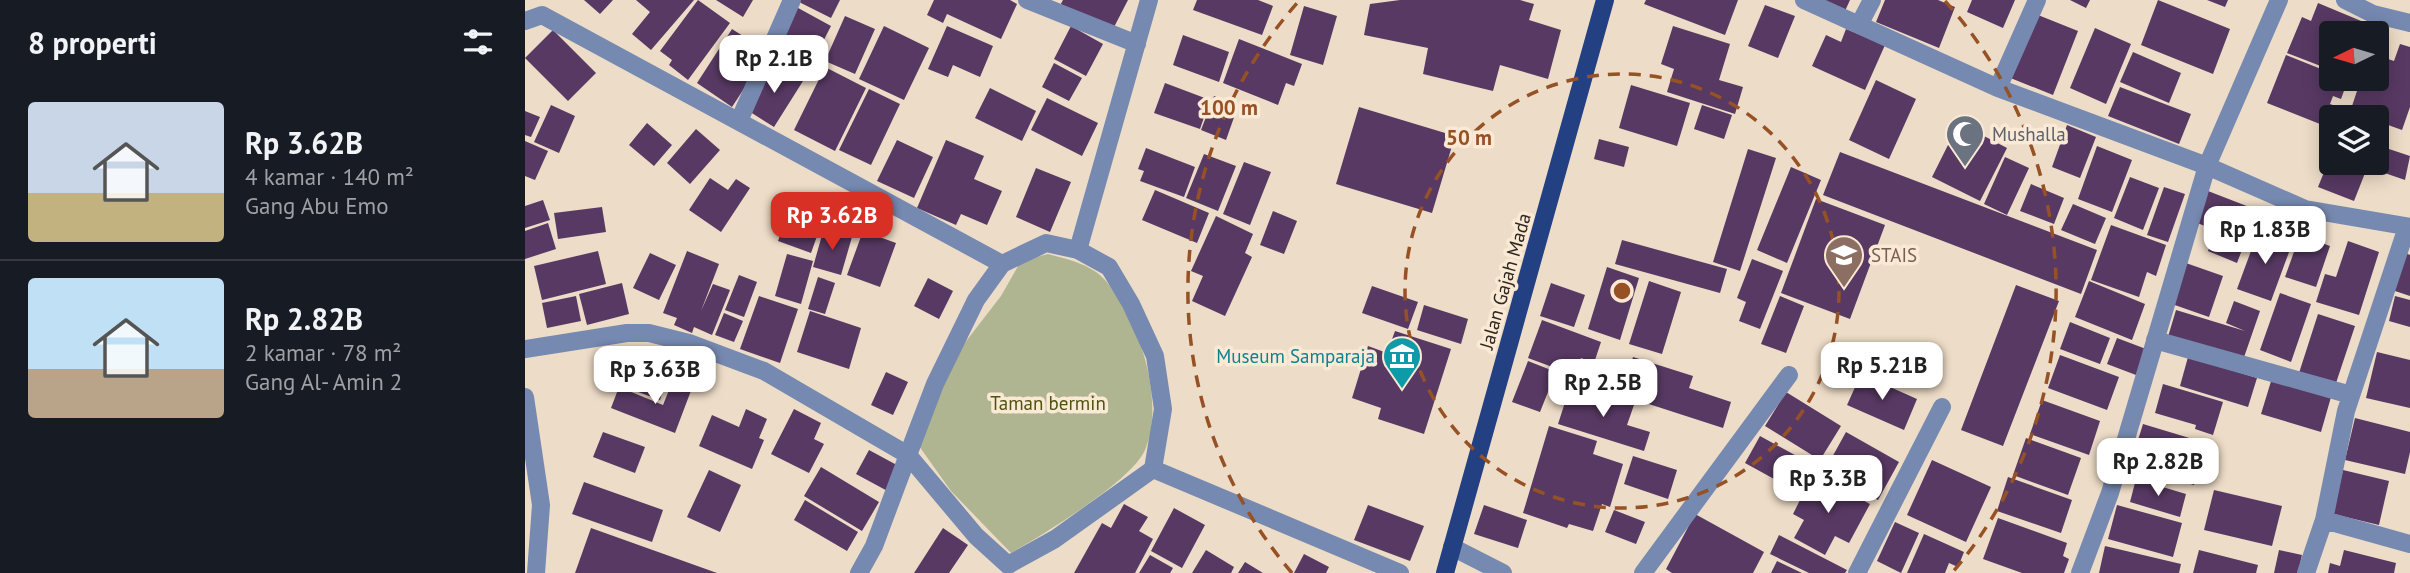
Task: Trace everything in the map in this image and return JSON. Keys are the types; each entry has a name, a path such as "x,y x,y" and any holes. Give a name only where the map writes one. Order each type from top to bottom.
{"main road":[{"name":"Jalan Gajah Mada","path":"1445,573 1603,0"}],"street":[{"path":"739,121 792,0"},
{"path":"1027,0 1137,44"},
{"path":"1077,250 1149,0"},
{"path":"1804,0 1998,88 2207,166 2305,209 2409,227 2346,411 2324,520 2306,573"},
{"path":"1859,24 1872,0"},
{"path":"1998,88 2037,0"},
{"path":"2080,573 2110,493 2207,166 2279,0"},
{"path":"2345,0 2373,14 2410,23"},
{"path":"525,21 542,15 1002,264"},
{"path":"525,349 628,333 649,333 689,343 764,371 908,455 976,536 1012,569 1153,469 1163,409 1155,356 1131,304 1109,267 1077,250 1046,243 1002,264 976,300 935,384 908,455 874,546 859,573"},
{"path":"2155,340 2351,395"},
{"path":"1643,573 1789,375"},
{"path":"525,402 541,505 536,573"},
{"path":"1857,573 1942,407"},
{"path":"1153,469 1400,573"},
{"path":"2324,520 2410,544"},
{"path":"1453,547 1503,573"}],"green space":[{"name":"Taman bermin","path":"1048,254 1078,263 1099,274 1129,316 1146,361 1151,385 1151,430 1145,450 1123,477 1084,507 1011,553 951,491 919,446 933,397 957,353 1001,296 1021,261"}],"building":[{"path":"584,0 613,0 600,14"},
{"path":"636,0 694,0 651,50 632,34 650,12"},
{"path":"698,0 730,23 688,80 669,65 672,60 660,51"},
{"path":"716,0 753,0 743,17"},
{"path":"795,0 840,0 831,18"},
{"path":"934,0 1010,0 1017,4 1001,39 947,14 943,23 927,15"},
{"path":"1063,0 1128,0 1113,29 1057,11"},
{"path":"1197,0 1258,0 1273,6 1262,35 1193,10"},
{"path":"1400,0 1520,0 1534,4 1529,20 1561,30 1548,79 1500,65 1493,91 1423,74 1428,48 1364,35 1370,4"},
{"path":"1646,0 1738,0 1725,35 1644,4"},
{"path":"1823,0 1850,0 1845,11"},
{"path":"1885,0 1938,0 1955,7 1939,48 1876,22"},
{"path":"1972,0 2015,0 2003,28 1967,12"},
{"path":"2070,0 2090,0 2086,8"},
{"path":"2158,0 2230,29 2213,74 2141,45"},
{"path":"2207,0 2228,0 2225,7"},
{"path":"789,3 831,26 807,73 777,57 784,44 772,37"},
{"path":"2318,3 2361,21 2319,21 2319,65 2287,53 2302,17 2311,21"},
{"path":"1765,5 1795,16 1778,58 1748,46"},
{"path":"1304,6 1337,16 1323,65 1290,55"},
{"path":"2033,13 2078,31 2053,95 2008,77"},
{"path":"845,16 875,29 855,74 825,61"},
{"path":"884,26 929,48 904,100 859,79"},
{"path":"947,26 993,46 980,77 953,65 948,77 928,69"},
{"path":"1071,26 1103,44 1086,76 1054,59"},
{"path":"1673,26 1730,44 1719,80 1743,87 1735,114 1667,92 1674,69 1661,64"},
{"path":"2095,28 2131,44 2106,104 2070,88"},
{"path":"732,29 768,52 732,107 697,83"},
{"path":"1846,29 1885,45 1865,90 1812,66 1826,35 1841,42"},
{"path":"553,30 596,73 568,101 525,58"},
{"path":"1183,35 1229,52 1219,82 1173,65"},
{"path":"1239,39 1302,64 1294,86 1286,83 1278,105 1223,83"},
{"path":"2400,44 2410,47 2410,107 2402,130 2389,125 2389,105 2352,105 2357,91 2389,91 2389,59 2394,61"},
{"path":"2133,52 2181,73 2169,103 2120,82"},
{"path":"2286,55 2319,68 2319,91 2344,91 2341,99 2333,96 2330,104 2333,105 2319,105 2319,124 2267,103"},
{"path":"773,62 803,81 774,127 744,108"},
{"path":"1054,63 1082,78 1069,101 1042,87"},
{"path":"825,67 866,88 835,151 794,130"},
{"path":"1876,80 1916,99 1889,159 1849,140"},
{"path":"1165,83 1210,100 1200,129 1154,113"},
{"path":"1631,85 1690,103 1677,146 1619,128"},
{"path":"2120,87 2191,114 2179,144 2108,116"},
{"path":"990,88 1036,111 1022,141 975,118"},
{"path":"869,89 900,104 871,165 839,150"},
{"path":"1214,96 1238,106 1226,140 1201,130"},
{"path":"1047,98 1098,123 1082,156 1031,130"},
{"path":"551,105 575,116 559,153 534,142"},
{"path":"1702,105 1732,115 1724,139 1694,129"},
{"path":"1359,107 1455,136 1432,213 1336,184"},
{"path":"525,111 540,117 531,137 525,135"},
{"path":"647,123 672,145 654,166 629,145"},
{"path":"1959,123 2007,148 1980,201 1932,177"},
{"path":"2067,125 2096,137 2080,178 2052,167"},
{"path":"696,129 720,150 690,184 667,163"},
{"path":"1599,139 1629,147 1624,167 1594,159"},
{"path":"897,140 933,157 914,198 877,181"},
{"path":"946,140 984,156 974,179 1002,191 987,225 961,214 956,225 917,208"},
{"path":"525,141 548,151 535,180 525,176"},
{"path":"2097,146 2132,160 2112,212 2078,199"},
{"path":"1146,148 1195,167 1184,197 1140,181 1144,171 1138,169"},
{"path":"1748,149 1776,158 1740,271 1713,262"},
{"path":"2389,149 2410,156 2405,180 2389,174"},
{"path":"1840,152 2097,250 2081,294 1823,195"},
{"path":"1204,154 1236,166 1218,211 1186,198"},
{"path":"2005,157 2029,168 2007,215 1984,204"},
{"path":"1244,162 1271,172 1250,225 1223,214"},
{"path":"1791,167 1821,180 1787,263 1757,250"},
{"path":"1036,168 1071,182 1050,232 1016,217"},
{"path":"2323,175 2364,175 2354,201 2318,187"},
{"path":"2130,177 2159,188 2143,230 2114,218"},
{"path":"710,178 728,190 736,179 750,188 721,232 689,210"},
{"path":"2031,184 2064,198 2054,224 2020,211"},
{"path":"2164,187 2185,194 2168,242 2147,235"},
{"path":"1155,190 1209,213 1197,243 1142,220"},
{"path":"2208,191 2257,210 2237,263 2208,251 2216,230 2197,223"},
{"path":"794,198 826,211 811,253 778,241"},
{"path":"1816,199 1885,225 1850,319 1781,293"},
{"path":"543,200 550,220 525,228 525,206"},
{"path":"2073,204 2106,218 2095,244 2061,230"},
{"path":"602,207 606,232 558,239 554,213"},
{"path":"1273,211 1297,221 1284,254 1260,245"},
{"path":"1216,216 1253,234 1245,253 1252,257 1225,316 1192,301 1203,276 1191,271"},
{"path":"548,223 556,249 525,259 525,231"},
{"path":"2111,225 2166,245 2156,276 2147,272 2139,297 2091,280"},
{"path":"824,228 852,237 841,275 813,267"},
{"path":"863,231 896,243 880,287 847,275"},
{"path":"2258,232 2292,244 2271,301 2237,289"},
{"path":"2300,235 2330,246 2316,287 2285,277"},
{"path":"1622,240 1727,269 1720,293 1615,264"},
{"path":"2348,241 2379,252 2359,315 2316,302 2325,274 2336,277"},
{"path":"598,251 606,284 542,300 534,266"},
{"path":"687,251 719,264 701,311 713,284 730,290 712,335 694,327 692,333 674,325 677,318 663,313"},
{"path":"2403,252 2410,255 2410,296 2392,290"},
{"path":"650,253 676,265 659,300 633,288"},
{"path":"787,254 813,261 801,304 775,296"},
{"path":"1752,259 1783,271 1760,329 1739,321 1746,302 1737,298"},
{"path":"2183,262 2223,276 2209,317 2169,303"},
{"path":"1607,267 1639,278 1620,340 1588,329"},
{"path":"739,275 757,282 744,317 725,310"},
{"path":"818,277 835,283 825,314 808,309"},
{"path":"928,278 953,291 939,319 914,306"},
{"path":"1649,281 1681,292 1662,354 1629,344"},
{"path":"2089,281 2145,304 2132,340 2075,317"},
{"path":"622,283 629,314 587,325 579,294"},
{"path":"1551,283 1585,295 1574,327 1540,316"},
{"path":"2016,285 2059,301 2003,446 1961,430"},
{"path":"1372,286 1418,302 1408,329 1362,313"},
{"path":"2280,293 2311,304 2291,362 2260,350"},
{"path":"576,296 581,321 547,328 542,303"},
{"path":"759,296 798,309 780,363 740,349"},
{"path":"1780,296 1804,306 1786,353 1761,344"},
{"path":"2395,296 2410,300 2410,327 2389,321"},
{"path":"2234,301 2260,311 2242,363 2167,340 2176,310 2245,331 2226,323"},
{"path":"1424,305 1468,319 1461,344 1417,330"},
{"path":"810,311 861,328 849,369 797,352"},
{"path":"724,313 743,321 734,342 715,335"},
{"path":"2318,314 2355,326 2335,386 2299,373"},
{"path":"1542,320 1601,342 1594,363 1581,358 1574,375 1528,358"},
{"path":"2070,322 2110,338 2100,364 2060,349"},
{"path":"1395,331 1451,349 1424,434 1378,419 1381,408 1352,398 1368,346 1387,353"},
{"path":"2117,338 2146,349 2136,375 2107,364"},
{"path":"2377,352 2410,360 2410,408 2366,398"},
{"path":"2060,355 2119,377 2107,410 2048,388"},
{"path":"1633,357 1693,376 1689,388 1731,402 1723,428 1621,395"},
{"path":"2188,357 2257,378 2248,407 2180,386"},
{"path":"629,358 669,372 660,400 619,385"},
{"path":"1528,361 1556,372 1540,412 1512,402"},
{"path":"886,372 908,382 893,415 871,405"},
{"path":"1861,374 1917,399 1904,430 1847,405"},
{"path":"2272,378 2331,397 2321,432 2261,414"},
{"path":"673,380 692,388 675,433 611,408 619,387 663,405"},
{"path":"2163,384 2223,402 2213,435 2195,429 2196,425 2155,413"},
{"path":"1569,390 1601,400 1604,391 1635,402 1627,425 1650,432 1644,451 1558,424"},
{"path":"1786,392 1841,426 1820,460 1765,426"},
{"path":"2042,400 2100,421 2089,455 2030,434"},
{"path":"746,409 767,419 759,438 764,440 752,469 699,446 712,415 739,427"},
{"path":"794,409 821,423 814,439 824,444 809,473 771,454"},
{"path":"2355,418 2410,432 2410,452 2405,474 2345,460"},
{"path":"2143,424 2206,443 2194,485 2130,466"},
{"path":"1549,426 1597,441 1593,454 1623,464 1610,507 1602,504 1593,531 1569,524 1567,528 1523,513"},
{"path":"603,432 645,447 635,473 593,457"},
{"path":"1846,432 1899,462 1878,500 1825,470"},
{"path":"1760,436 1813,465 1798,492 1745,463"},
{"path":"2026,438 2081,458 2068,495 2013,475"},
{"path":"869,450 906,470 893,494 856,474"},
{"path":"1633,456 1677,470 1668,499 1624,484"},
{"path":"1932,460 1991,487 1966,542 1907,515"},
{"path":"821,467 879,502 862,531 804,496"},
{"path":"709,470 741,485 720,532 687,517"},
{"path":"2343,470 2389,481 2379,525 2333,514"},
{"path":"1813,474 1870,504 1849,543 1835,536 1825,555 1794,538 1804,520 1793,514"},
{"path":"2008,477 2072,500 2061,533 1997,511"},
{"path":"2136,479 2186,494 2180,517 2130,502"},
{"path":"584,482 663,510 652,542 572,514"},
{"path":"2214,490 2282,506 2272,546 2204,530"},
{"path":"805,500 858,532 847,551 794,520"},
{"path":"1124,504 1148,517 1139,531 1153,539 1135,573 1074,573 1102,523 1111,528"},
{"path":"1368,505 1424,526 1410,561 1354,540"},
{"path":"1484,505 1527,520 1518,548 1474,534"},
{"path":"2117,505 2182,523 2173,557 2108,539"},
{"path":"1174,508 1205,525 1182,568 1151,551"},
{"path":"1614,510 1645,522 1636,544 1605,532"},
{"path":"1695,514 1764,552 1753,573 1672,573 1666,569"},
{"path":"1998,518 2067,543 2063,556 2069,559 2064,573 2022,573 1983,559"},
{"path":"1895,522 1919,533 1901,573 1877,561"},
{"path":"591,528 717,573 575,573"},
{"path":"943,528 968,545 949,573 914,573"},
{"path":"1924,534 1964,552 1958,567 1949,563 1945,573 1907,573"},
{"path":"1779,535 1847,570 1845,573 1809,573 1770,554"},
{"path":"2105,546 2181,564 2179,573 2099,573"},
{"path":"1206,550 1234,567 1231,573 1192,573"},
{"path":"2199,550 2258,565 2256,573 2193,573"},
{"path":"2279,550 2302,555 2298,573 2274,573"},
{"path":"2344,550 2396,563 2394,573 2328,573 2330,563 2340,566"},
{"path":"1304,554 1329,567 1326,573 1294,573"},
{"path":"1150,555 1173,568 1170,573 1139,573"},
{"path":"1777,561 1802,573 1771,573"},
{"path":"1245,562 1263,573 1238,573"}],"place":[{"name":"Mushalla","path":"1965,168"},
{"name":"STAIS","path":"1844,289"},
{"name":"Museum Samparaja","path":"1402,390"}]}
